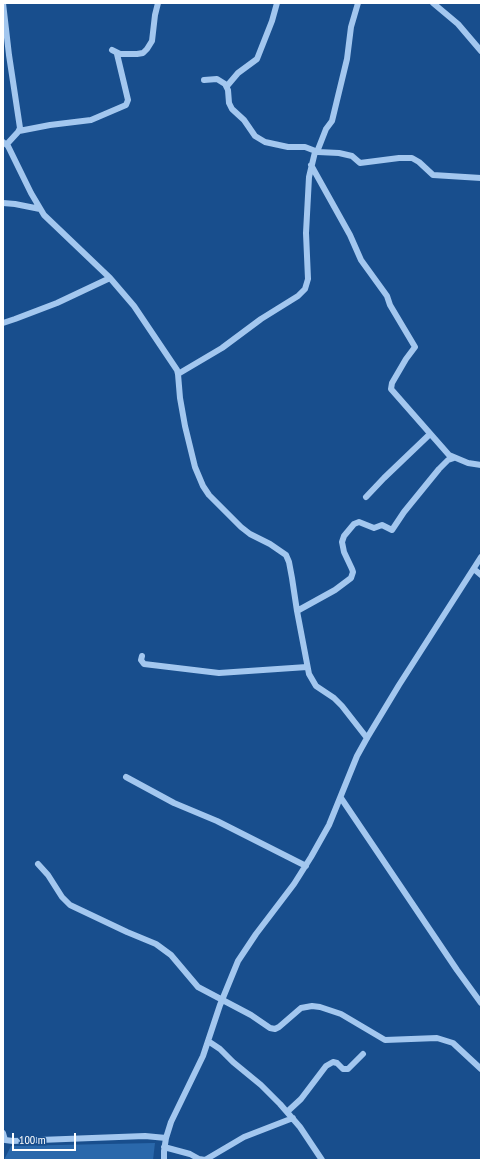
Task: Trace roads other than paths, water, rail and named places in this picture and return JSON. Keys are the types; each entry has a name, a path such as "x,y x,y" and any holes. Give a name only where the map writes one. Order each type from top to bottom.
{"street":[{"path":"3,3 18,112 19,131"},
{"path":"158,3 152,41 147,49 141,54 115,52 128,100 126,106 91,120 56,124 19,131 5,143 40,209 54,225 110,278 134,306 178,374 180,398 186,432 195,467 203,486 218,504 241,527 286,555 289,562 307,667 314,684 334,698 342,706 367,738"},
{"path":"277,3 272,21 257,59 234,77 227,86 230,106 244,120 255,136 267,143 292,147 305,147 316,152 339,153 352,156 360,163 399,158 412,158 434,175 481,178"},
{"path":"178,374 209,357 236,339 261,319 298,296 305,289 308,279 306,233 311,164 326,129 332,121 347,59 351,27 358,3"},
{"path":"433,3 458,24 481,51"},
{"path":"204,80 217,79 227,86"},
{"path":"311,164 350,235 361,260 387,296 390,305 415,347 406,359 390,388 444,450 454,458 468,463 481,465"},
{"path":"3,203 40,209"},
{"path":"3,323 57,303 110,278"},
{"path":"366,497 430,434"},
{"path":"297,611 335,590 351,578 353,572 344,552 342,542 344,536 354,524 360,522 374,528 382,526 392,530 404,512 439,469 448,460 454,458"},
{"path":"164,1160 166,1138 180,1103 198,1069 227,985 242,955 286,896 306,866 324,834 341,798 357,756 367,738 398,685 481,557"},
{"path":"474,569 481,575"},
{"path":"142,656 141,660 144,664 219,673 307,667"},
{"path":"126,777 174,804 217,821 306,866"},
{"path":"341,798 457,970 481,1003"},
{"path":"38,864 48,875 62,897 70,905 156,944 171,955 198,987 250,1015 270,1028 275,1029 279,1027 301,1008 312,1006 320,1007 342,1014 385,1040 437,1038 453,1043 481,1069"},
{"path":"208,1041 220,1049 288,1111 322,1160"},
{"path":"288,1111 301,1099 326,1066 333,1062 337,1063 343,1069 348,1069 363,1054"},
{"path":"164,1147 205,1160 244,1137 293,1118"},
{"path":"3,1133 5,1140 13,1141 145,1136 166,1138"}]}
